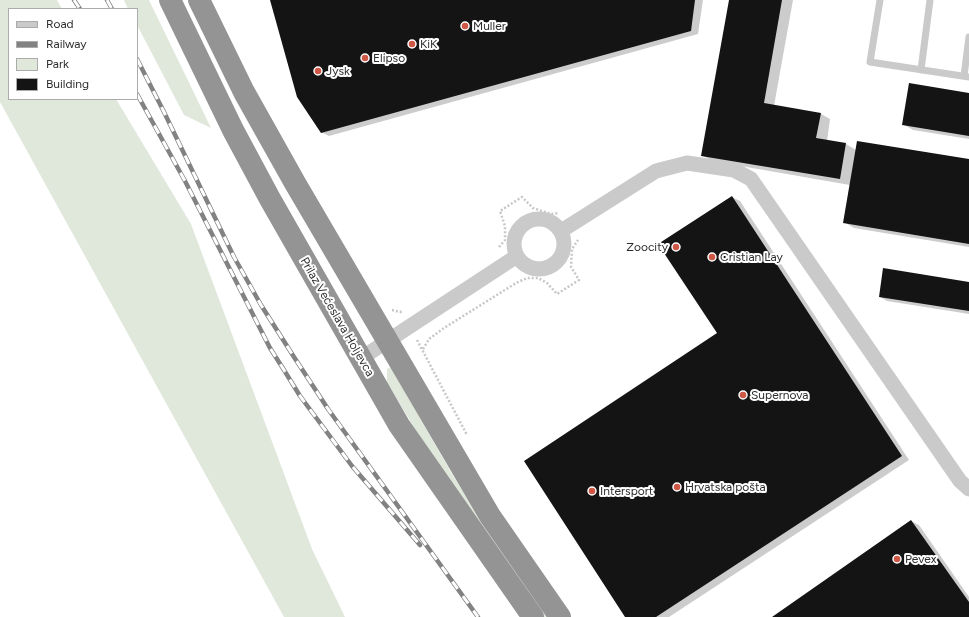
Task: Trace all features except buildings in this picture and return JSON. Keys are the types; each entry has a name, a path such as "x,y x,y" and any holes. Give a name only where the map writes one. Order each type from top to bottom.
{"highway":[{"name":"Prilaz Većeslava Holjevca","path":"170,0 233,130 360,359 399,425 534,617"},
{"path":"199,0 244,92 298,189 490,516 560,617"}],"street":[{"path":"561,231 656,171 687,163 734,170 751,179 960,481 969,489"},
{"path":"544,219 555,224 561,231 564,246 558,260 553,265 537,269 529,267 522,263 517,256 514,250 513,242 519,228 524,223 532,220 544,219"},
{"path":"360,359 517,256"}],"lane":[{"path":"880,0 870,62 967,77 969,37"},
{"path":"921,70 930,0"}],"path":[{"path":"498,249 505,240 505,226 500,211 522,197 533,208 550,214 562,212"},
{"path":"422,349 429,340 444,328 516,283 527,278 538,278 547,283 557,294 579,280 571,267 572,249 580,237"},
{"path":"400,312 406,310"}],"green space":[{"path":"0,0 57,0 61,8 8,8 8,100 117,100 191,224 312,549 345,617 284,617 0,102"},
{"path":"124,0 149,0 211,128 184,115 138,27 138,8 128,8"},
{"path":"391,367 452,474 484,525 549,617 544,617 523,589 427,449 387,382 387,369"}],"railway":[{"path":"74,0 79,8"},
{"path":"107,0 111,8"},
{"path":"138,61 234,257 261,305 328,409 478,617"},
{"path":"138,96 185,181 270,348 300,396 352,466 420,545"}],"place":[{"name":"Muller","path":"465,26"},
{"name":"KiK","path":"412,44"},
{"name":"Elipso","path":"365,58"},
{"name":"Jysk","path":"318,71"},
{"name":"Zoocity","path":"676,247"},
{"name":"Cristian Lay","path":"712,257"},
{"name":"Supernova","path":"743,395"},
{"name":"Hrvatska pošta","path":"677,487"},
{"name":"Intersport","path":"592,491"},
{"name":"Pevex","path":"897,559"}]}
